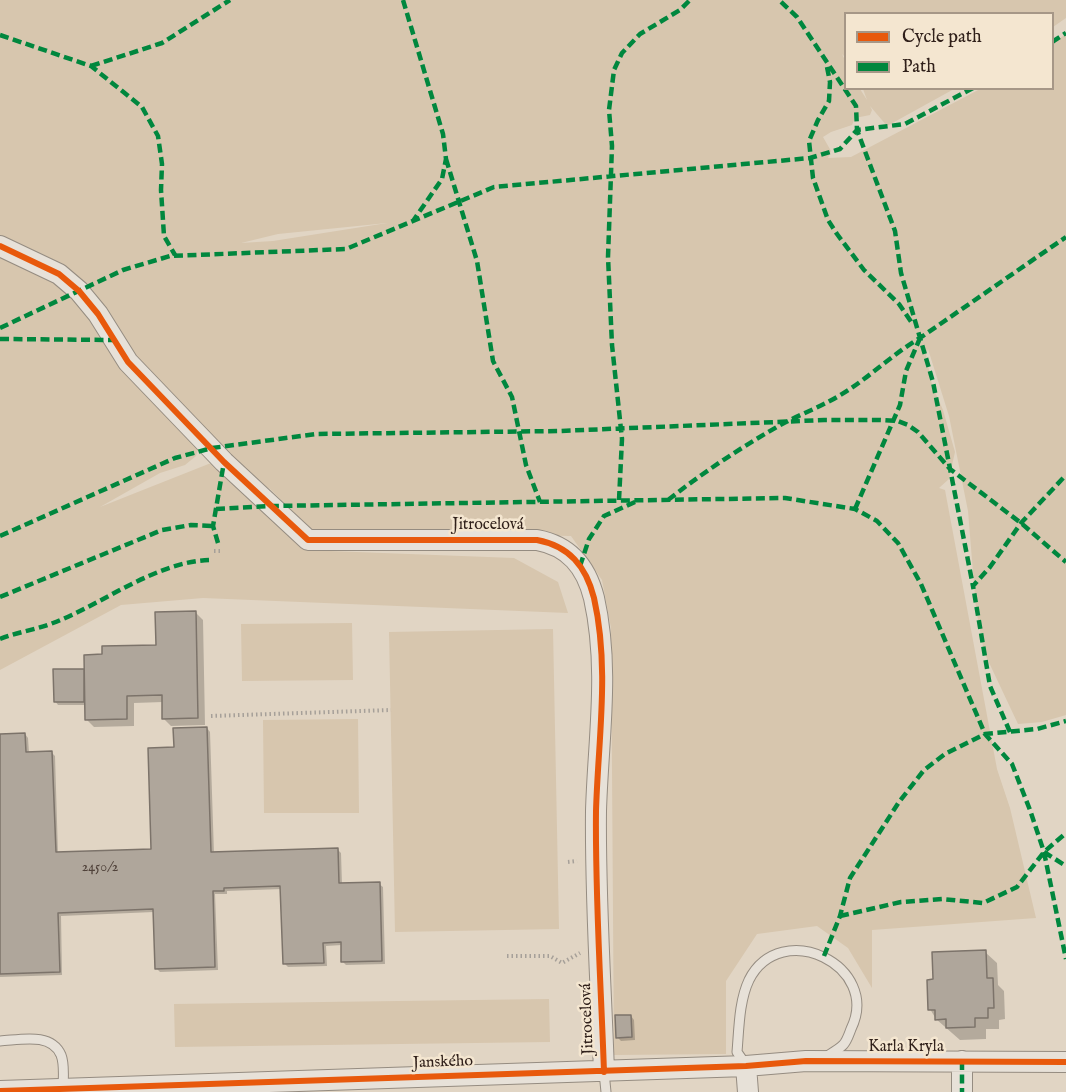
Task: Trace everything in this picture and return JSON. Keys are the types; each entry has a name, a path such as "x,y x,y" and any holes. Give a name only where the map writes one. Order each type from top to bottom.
{"street":[{"name":"Jitrocelová","path":"0,246 59,274 79,291 98,314 128,362 224,462 308,540 537,540 564,549 580,566 594,597 602,655 602,719 597,778 596,838 604,1072"},
{"name":"Karla Kryla","path":"746,1066 820,1061 1066,1062"},
{"path":"962,1061 962,1092"},
{"name":"Janského","path":"0,1091 140,1089 746,1066"},
{"path":"746,1066 748,1092"}],"lane":[{"path":"746,1066 737,1052 743,999 750,979 764,963 781,952 800,950 824,956 838,965 850,981 857,1000 856,1020 844,1044 820,1061"},
{"path":"0,1041 41,1038 53,1045 61,1054 76,1090"},
{"path":"604,1072 606,1092"}],"path":[{"path":"214,551 221,551"},
{"path":"212,716 391,710"},
{"path":"507,956 550,956 562,963 584,951 584,963"}],"shaded area":[{"path":"0,0 1066,0 1066,18 1054,26 1054,12 844,12 844,56 842,54 844,90 861,90 867,100 863,90 952,90 887,126 870,106 872,110 870,115 855,118 852,125 823,137 831,151 828,158 851,157 978,90 1054,90 1054,42 1066,34 1066,715 1042,722 1018,724 984,652 976,609 968,511 949,416 928,349 926,354 932,385 943,410 955,452 949,479 939,488 945,490 997,769 1010,808 1036,918 872,930 872,988 848,948 817,926 757,934 726,981 726,1054 614,1055 611,628 602,580 571,536 313,531 270,489 256,481 231,457 153,376 125,342 92,289 60,267 0,235","holes":["387,223 273,241 241,243 278,234"]},
{"path":"0,252 63,285 198,449 196,456 185,465 160,473 100,507 211,463 304,550 514,558 558,582 568,613 203,598 121,605 0,670"},
{"path":"352,623 353,680 242,681 241,624"},
{"path":"553,629 559,929 395,932 389,632"},
{"path":"358,719 359,813 264,813 263,720"},
{"path":"549,999 550,1042 175,1047 174,1004"}],"building":[{"path":"196,611 198,718 162,719 162,695 127,696 127,719 85,720 84,655 102,654 102,646 156,645 155,612"},
{"path":"53,669 84,669 84,702 54,702"},
{"path":"207,727 211,852 338,848 339,883 380,882 382,961 341,962 341,942 323,943 324,963 283,964 280,886 224,888 224,891 213,891 215,967 155,969 153,909 58,913 60,972 0,974 0,734 25,733 26,752 52,751 56,852 151,849 148,748 174,747 173,728"},
{"path":"986,950 987,978 993,978 994,1008 988,1008 988,1018 975,1018 975,1027 946,1028 946,1019 935,1020 935,1010 928,1010 927,980 933,979 932,952"},
{"path":"615,1015 631,1015 632,1037 616,1038"}],"marked path":[{"path":"91,66 162,43 230,0"},
{"path":"403,0 443,134 446,159 442,179 413,221"},
{"path":"619,500 622,439 612,345 608,257 612,146 609,110 614,70 622,53 640,34 680,10 690,0"},
{"path":"779,0 797,17 844,88"},
{"path":"1054,41 1066,33"},
{"path":"0,35 91,66 142,107 158,136 162,164 164,236 175,255"},
{"path":"827,67 830,82 829,101 809,141 813,178 828,220 837,234 864,270 899,304 912,323"},
{"path":"0,328 123,270 170,256 346,249 494,187 810,158 840,149 857,130 856,106 845,90"},
{"path":"969,90 905,124 857,130 895,231 901,273 933,382 973,586"},
{"path":"446,159 477,261 493,361 512,397 526,465 540,502"},
{"path":"668,500 710,469 754,441 848,390 1066,237"},
{"path":"855,509 900,405 906,371 920,338"},
{"path":"0,339 114,340"},
{"path":"0,536 175,458 212,448 316,434 560,431 824,420 880,420 898,421 918,432 950,469 1021,523 1066,562"},
{"path":"218,543 213,526 224,462"},
{"path":"1010,732 990,686 973,586 990,567 1021,523 1066,475"},
{"path":"216,509 272,506 785,498 855,509 877,521 898,543 921,584 985,734 1012,764 1044,852 1066,959"},
{"path":"580,566 589,539 604,516 635,502"},
{"path":"0,597 162,530 191,525 213,526"},
{"path":"0,639 53,623 169,568 209,560"},
{"path":"824,956 840,916 850,878 899,802 924,770 945,754 985,734 1037,729 1066,721"},
{"path":"840,916 901,902 942,899 983,903 1017,887 1044,852 1066,833"},
{"path":"1044,852 1066,866"},
{"path":"962,1061 962,1092"}],"cycle path":[{"path":"0,246 59,274 79,291 98,314 128,362 224,462 308,540 537,540 558,547 581,567 594,598 601,651 602,704 596,844 604,1072"},
{"path":"0,1091 746,1066 806,1061 1066,1062"}]}
